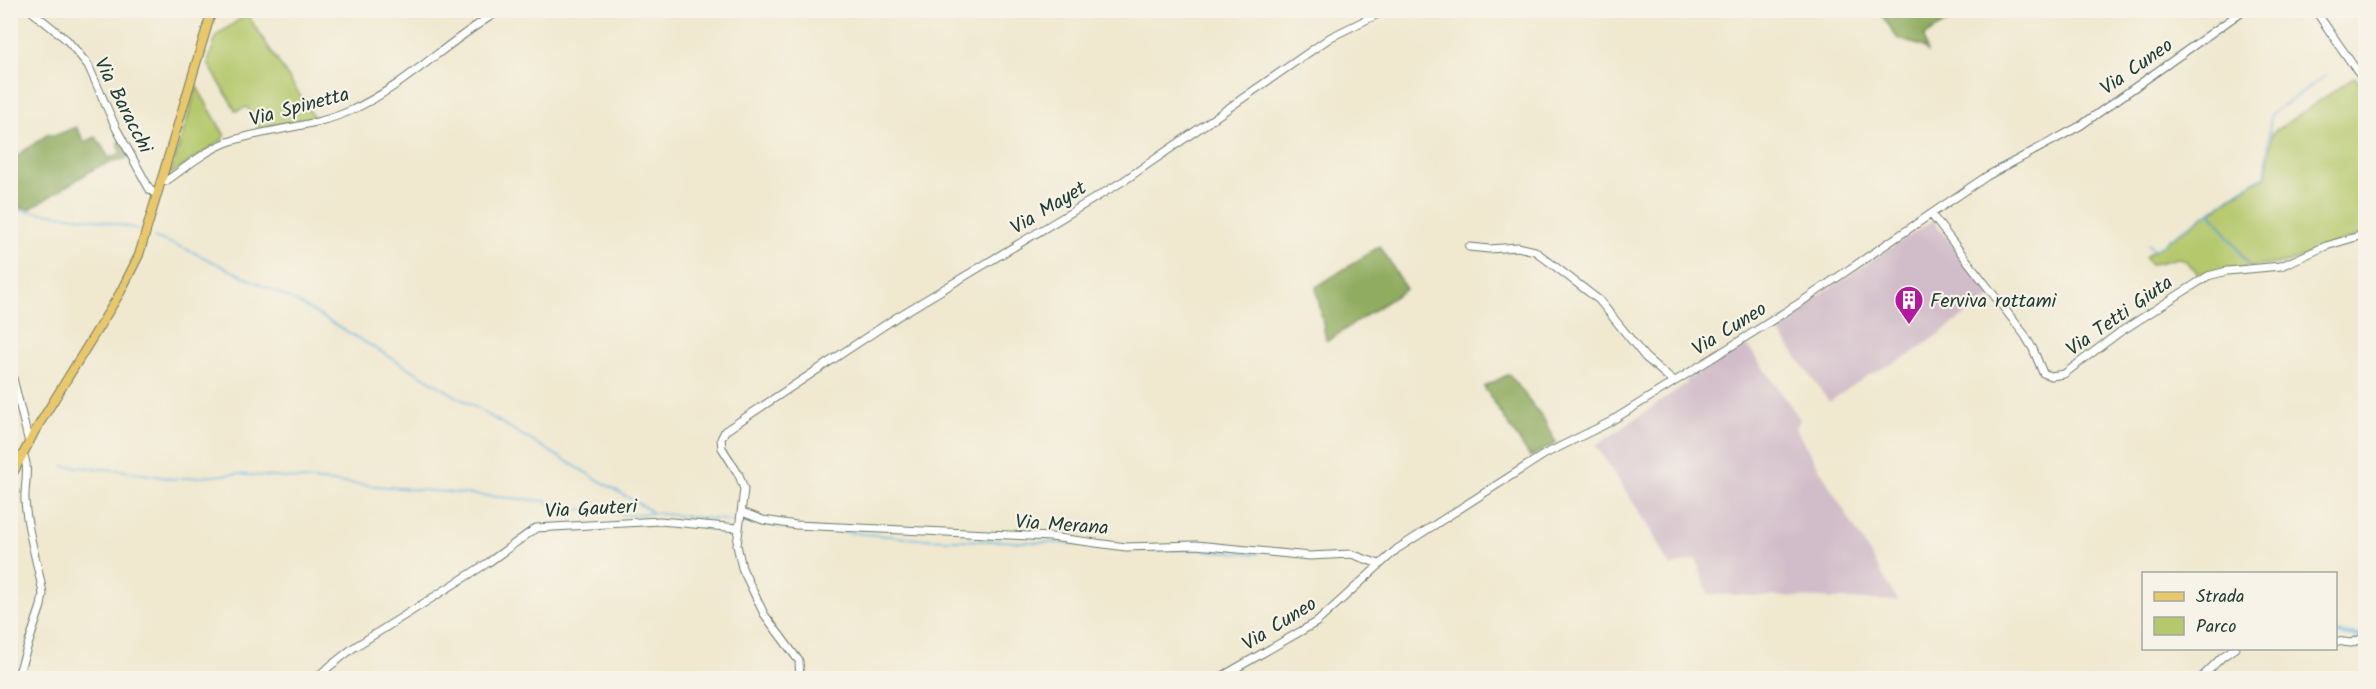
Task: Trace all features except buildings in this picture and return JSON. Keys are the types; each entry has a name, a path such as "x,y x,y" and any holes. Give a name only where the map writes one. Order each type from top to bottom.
{"main road":[{"path":"10,478 17,458 29,443 130,274 139,255 212,10"}],"street":[{"name":"Via Baracchi","path":"30,10 67,40 88,65 120,137 150,190 156,194"},
{"name":"Via Spinetta","path":"159,182 166,181 227,142 320,121 374,100 396,86 460,36 501,10"},
{"name":"Via Mayet","path":"742,512 744,489 739,475 722,448 721,439 724,431 897,317 1125,180 1331,37 1386,10"},
{"name":"Via Cuneo","path":"1219,678 1317,622 1397,549 1525,466 1608,423 1804,300 1987,176 2080,126 2244,10"},
{"path":"2315,10 2366,84"},
{"name":"Via Tetti Giuta","path":"1931,214 2024,334 2043,373 2052,376 2064,374 2120,332 2208,276 2227,271 2281,266 2326,246 2366,234"},
{"path":"1469,247 1518,248 1535,251 1599,300 1645,357 1674,382"},
{"path":"10,366 29,443"},
{"path":"17,458 27,466 24,486 26,516 43,594 17,678"},
{"path":"742,512 738,528 738,554 746,579 764,614 799,661 800,678"},
{"name":"Via Merana","path":"742,512 763,520 796,525 1051,537 1126,546 1196,545 1310,556 1351,554 1379,564"},
{"name":"Via Gauteri","path":"315,678 353,648 489,562 536,528 660,521 738,528"},
{"path":"2337,641 2351,643 2366,637"},
{"path":"2201,678 2232,650"}],"shaded area":[{"path":"1933,220 1992,296 1908,356 1867,376 1829,402 1774,325"},
{"path":"1745,342 1800,419 1795,428 1898,601 1708,594 1696,559 1670,567 1648,525 1596,446 1687,383 1686,380"}],"green space":[{"path":"1879,11 1966,11 1924,36 1927,52 1922,46 1898,39"},
{"path":"247,14 314,117 259,129 247,107 236,111 208,63 216,36"},
{"path":"2355,77 2365,91 2365,233 2286,263 2251,267 2211,212 2254,182 2266,177 2272,133"},
{"path":"197,87 225,136 170,175"},
{"path":"76,127 85,142 96,137 109,158 121,153 117,143 120,141 129,157 97,167 30,209 11,206 11,160 48,134 54,136"},
{"path":"2210,212 2250,267 2201,277 2193,267 2177,258 2149,264 2145,257"},
{"path":"1380,246 1406,289 1326,340 1316,287"},
{"path":"1509,374 1543,418 1556,443 1530,457 1484,387"}],"waterway":[{"path":"189,103 216,10"},
{"path":"2148,244 2154,250 2254,181 2265,176 2271,114 2327,75"},
{"path":"10,209 93,219 143,230"},
{"path":"2210,212 2249,266"},
{"path":"154,237 186,249 295,301 651,511"},
{"path":"63,466 118,470 174,479 236,474 300,479 545,501 562,510 594,509 626,515 654,513 733,521"},
{"path":"746,523 784,527"},
{"path":"812,529 918,539 1061,543 1101,547"},
{"path":"1138,550 1195,550 1259,554"},
{"path":"1315,559 1340,558"},
{"path":"2337,633 2362,637"}],"place":[{"name":"Ferviva rottami","path":"1909,326"}]}
